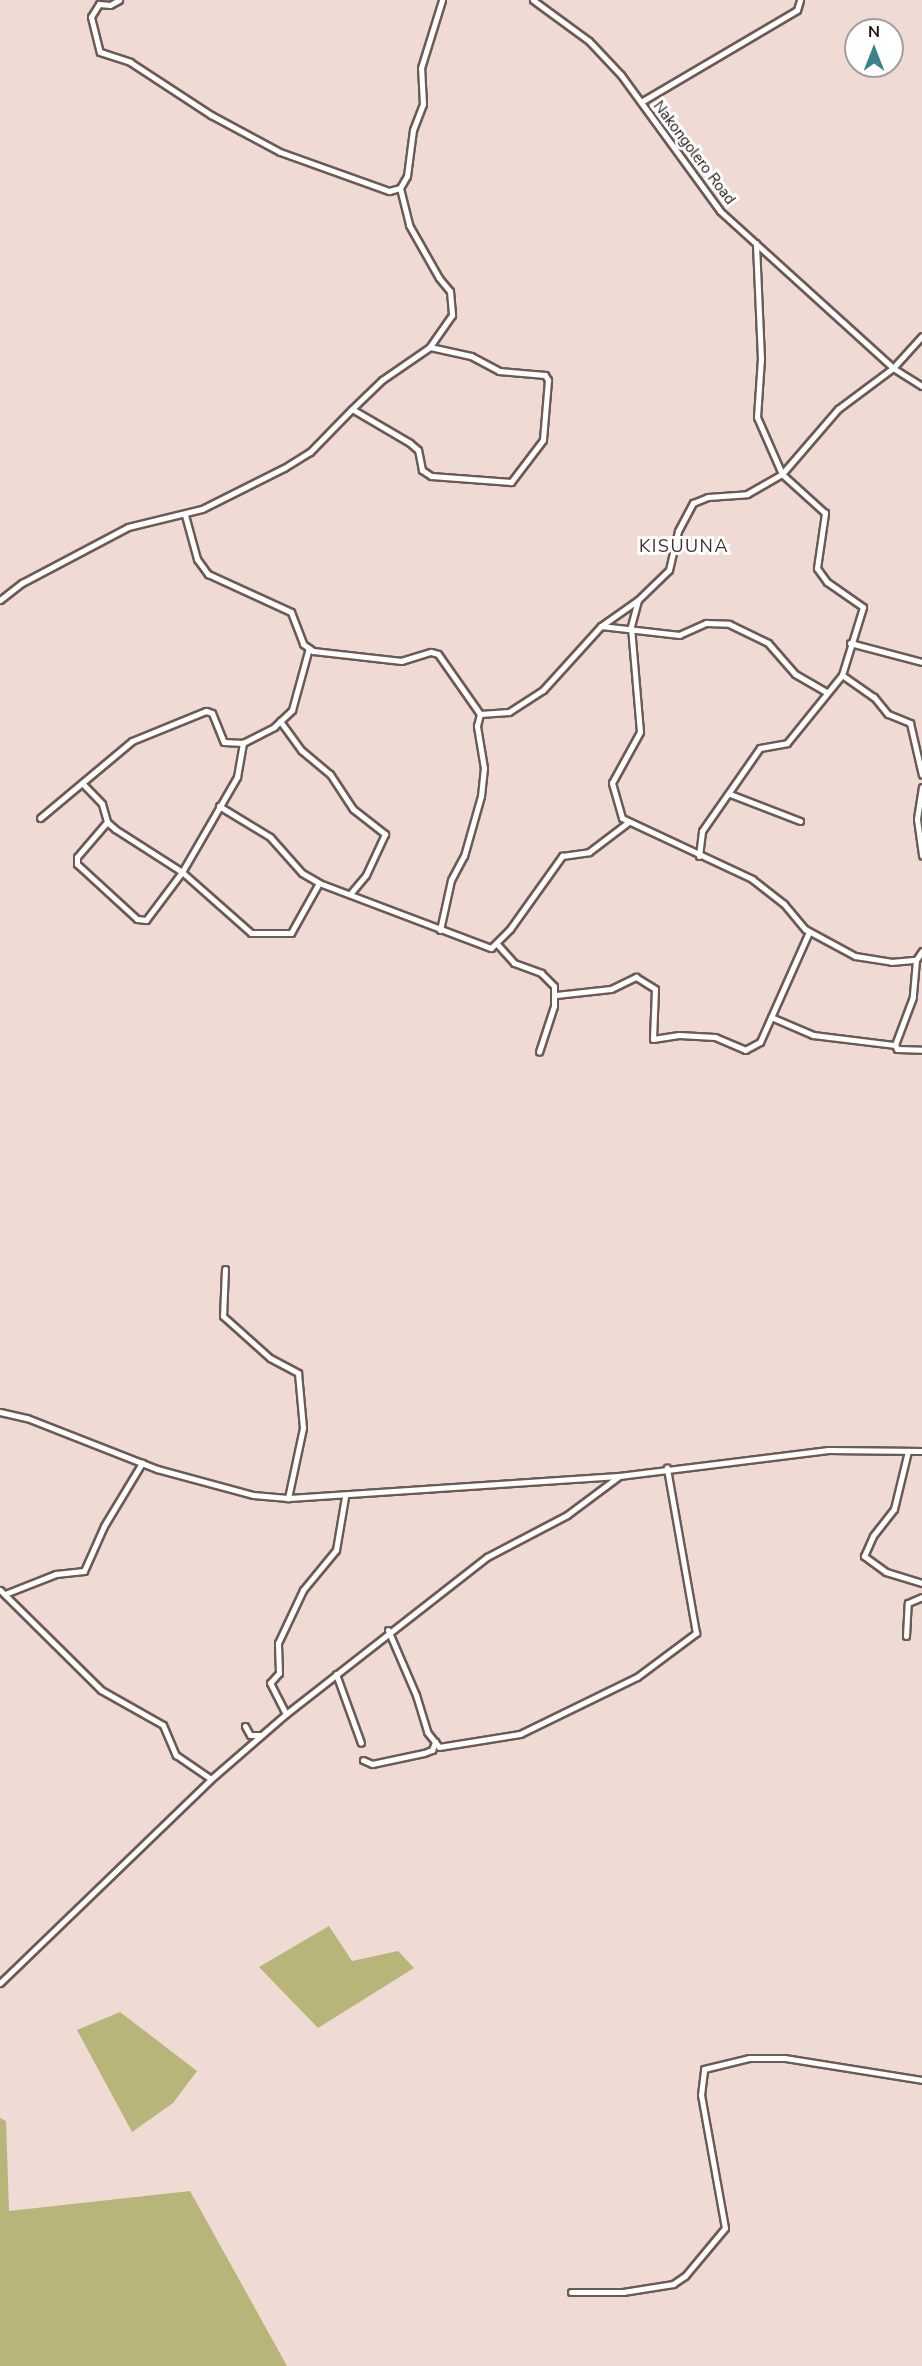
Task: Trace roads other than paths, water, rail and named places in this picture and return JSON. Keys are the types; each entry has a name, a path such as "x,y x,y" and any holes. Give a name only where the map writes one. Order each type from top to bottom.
{"street":[{"path":"119,0 99,4 91,17 100,52 130,62 211,116 280,152 380,190 400,188"},
{"path":"0,600 22,583 128,527 185,515 220,502 310,452 382,380 430,347 452,315 450,291 439,278 409,225 400,188 407,176 413,130 423,104 421,68 425,49 442,0"},
{"name":"Nakongolero Road","path":"533,0 589,41 641,102 720,211 756,243 783,272 893,368 922,386"},
{"path":"641,102 797,10 800,0"},
{"path":"699,856 702,831 760,748 787,743 842,675 863,607 827,582 817,568 825,513 782,474 757,417 762,359 756,243"},
{"path":"480,714 509,712 543,690 601,626 639,600 669,570 678,531 693,503 708,498 747,494 782,474 838,409 893,368 922,336"},
{"path":"352,409 410,443 418,450 422,470 431,476 503,482 515,479 543,440 548,380 545,375 499,371 471,356 430,347"},
{"path":"185,515 197,558 207,574 291,612 303,644 309,648 401,661 431,652 438,654 480,714 477,726 484,768 481,796 464,856 451,880 440,930"},
{"path":"639,600 631,627 640,732 612,783 622,819 752,879 784,904 809,932 873,961 916,960"},
{"path":"601,626 631,627 679,635 705,623 729,624 768,643 795,674 826,692"},
{"path":"850,643 922,662"},
{"path":"40,819 132,741 207,711 212,713 224,742 243,743 280,721 292,710 299,697 309,648"},
{"path":"842,675 874,697 888,714 910,723 922,775"},
{"path":"280,721 301,750 330,774 353,809 385,834 366,875 351,893"},
{"path":"107,822 77,857 77,864 137,919 146,920 182,872 240,771 243,743"},
{"path":"82,783 102,804 107,822 182,872 251,933 264,936 291,933 319,883"},
{"path":"922,788 917,819 922,855"},
{"path":"730,794 800,821"},
{"path":"219,806 270,837 302,873 319,883 351,893 387,911 491,948 498,945 562,856 589,852 627,823"},
{"path":"556,995 611,989 636,977 655,988 653,1039 679,1035 715,1037 741,1051 760,1042 809,932"},
{"path":"498,945 514,963 548,978 556,995 539,1052"},
{"path":"895,1045 913,997 916,960 922,951"},
{"path":"771,1017 813,1035 895,1045 897,1049 922,1050"},
{"path":"225,1269 223,1316 270,1358 298,1373 303,1428 288,1498"},
{"path":"0,1412 27,1418 142,1463 253,1495 288,1498 345,1497 619,1476 667,1468 828,1450 922,1450"},
{"path":"908,1451 894,1509 873,1536 864,1556 867,1562 894,1575 922,1583"},
{"path":"142,1463 104,1526 84,1571 56,1574 3,1592 36,1630 74,1661 101,1690 158,1721 176,1755 210,1779"},
{"path":"388,1630 416,1695 427,1732 444,1748 520,1734 637,1677 694,1639 696,1633 667,1468"},
{"path":"0,1983 210,1779 388,1630 487,1557 567,1515 619,1476"},
{"path":"286,1714 270,1683 279,1672 278,1643 303,1590 336,1550 345,1497"},
{"path":"906,1635 908,1603 922,1597"},
{"path":"336,1674 361,1743"},
{"path":"245,1726 250,1735 262,1735"},
{"path":"363,1760 372,1764 424,1753 435,1748 434,1740"},
{"path":"571,2292 623,2292 673,2284 685,2276 725,2228 701,2095 704,2069 749,2058 785,2058 922,2080"}],"district":[{"name":"KISUUNA","path":"684,546"}]}
